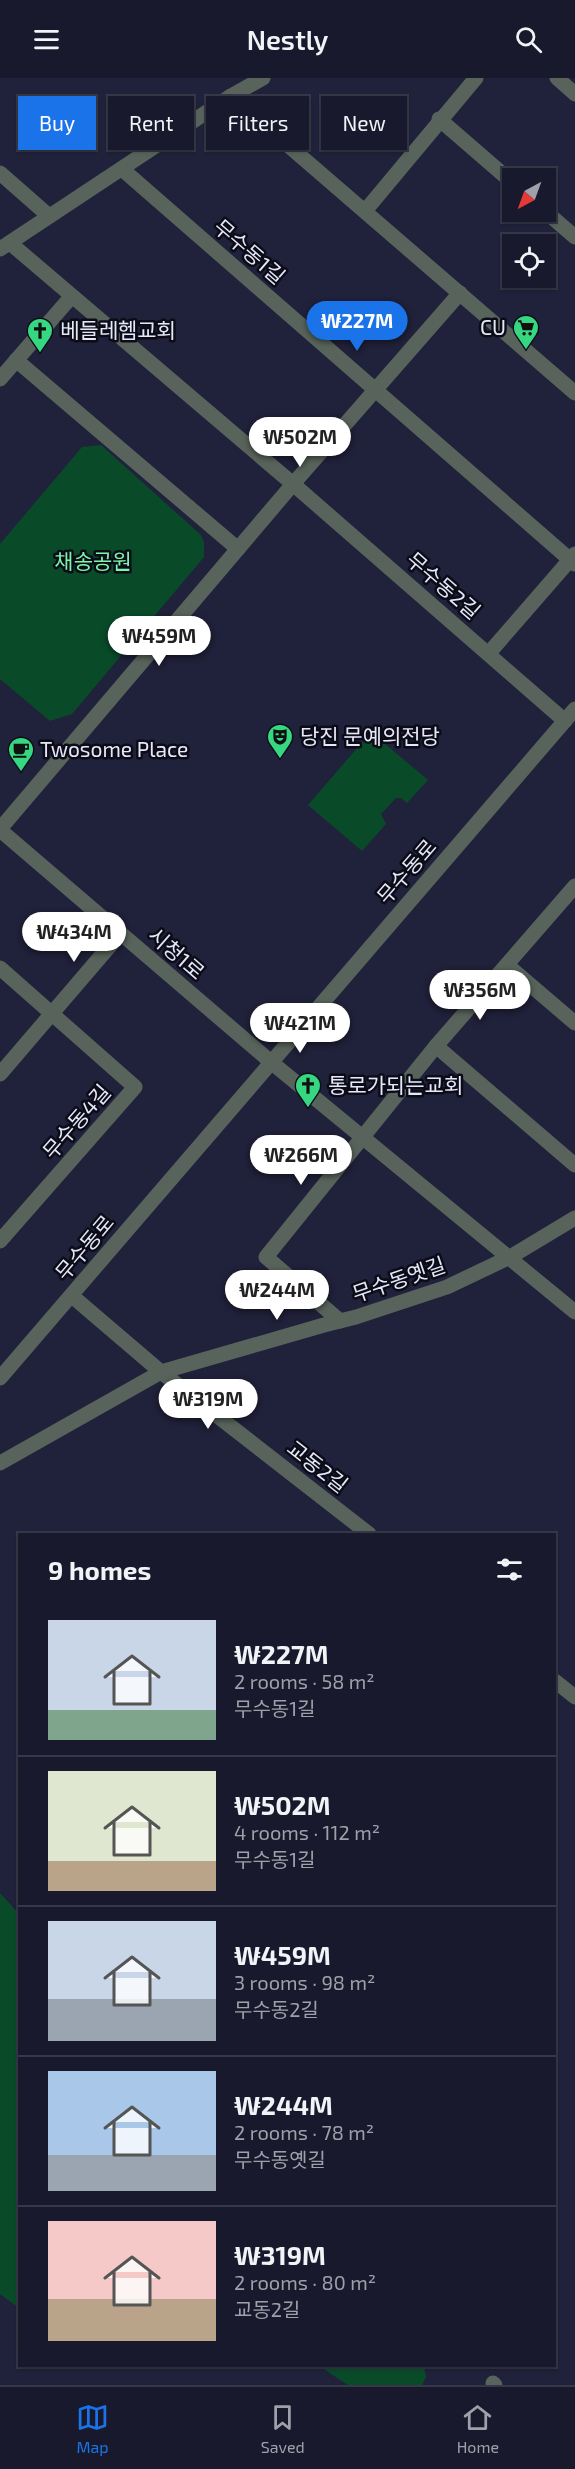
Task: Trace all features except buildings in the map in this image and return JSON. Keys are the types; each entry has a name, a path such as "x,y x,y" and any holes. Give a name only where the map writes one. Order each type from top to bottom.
{"street":[{"path":"231,96 263,78"},
{"path":"364,211 439,119 476,78"},
{"path":"557,78 575,94"},
{"path":"5,246 206,113"},
{"path":"439,119 502,173"},
{"path":"293,150 575,393"},
{"name":"무수동1길","path":"122,169 573,559 489,653"},
{"path":"0,172 49,216"},
{"path":"556,221 575,237"},
{"name":"무수동2길","path":"5,246 71,297 489,653 570,715"},
{"path":"0,830 293,484 460,293"},
{"path":"0,379 71,297"},
{"path":"16,360 238,549"},
{"name":"무수동로","path":"0,1378 570,715"},
{"name":"시청1로","path":"0,830 271,1062"},
{"path":"340,1321 266,1257 436,1046 575,886"},
{"path":"0,1074 120,934"},
{"path":"507,965 575,1023"},
{"name":"무수동4길","path":"0,968 135,1087 0,1241"},
{"path":"436,1046 575,1165"},
{"path":"271,1062 575,1312"},
{"name":"무수동옛길","path":"0,1463 161,1372 356,1317 447,1287 510,1257 575,1218"},
{"name":"교동2길","path":"72,1296 161,1372 368,1533"},
{"path":"556,1682 575,1697"}],"green space":[{"name":"채송공원","path":"101,445 201,535 204,542 204,557 72,714 50,721 0,679 0,544 82,447"},
{"path":"371,732 428,780 407,803 401,798 396,798 381,814 386,824 362,851 308,805"},
{"path":"0,1893 18,1913 18,2307 0,2294"},
{"path":"321,2367 424,2367 426,2377 422,2385 348,2385"}],"place":[{"name":"CU","path":"526,351"},
{"name":"베들레헴교회","path":"40,354"},
{"name":"당진 문예의전당","path":"280,760"},
{"name":"Twosome Place","path":"21,773"},
{"name":"통로가되는교회","path":"308,1109"}]}
